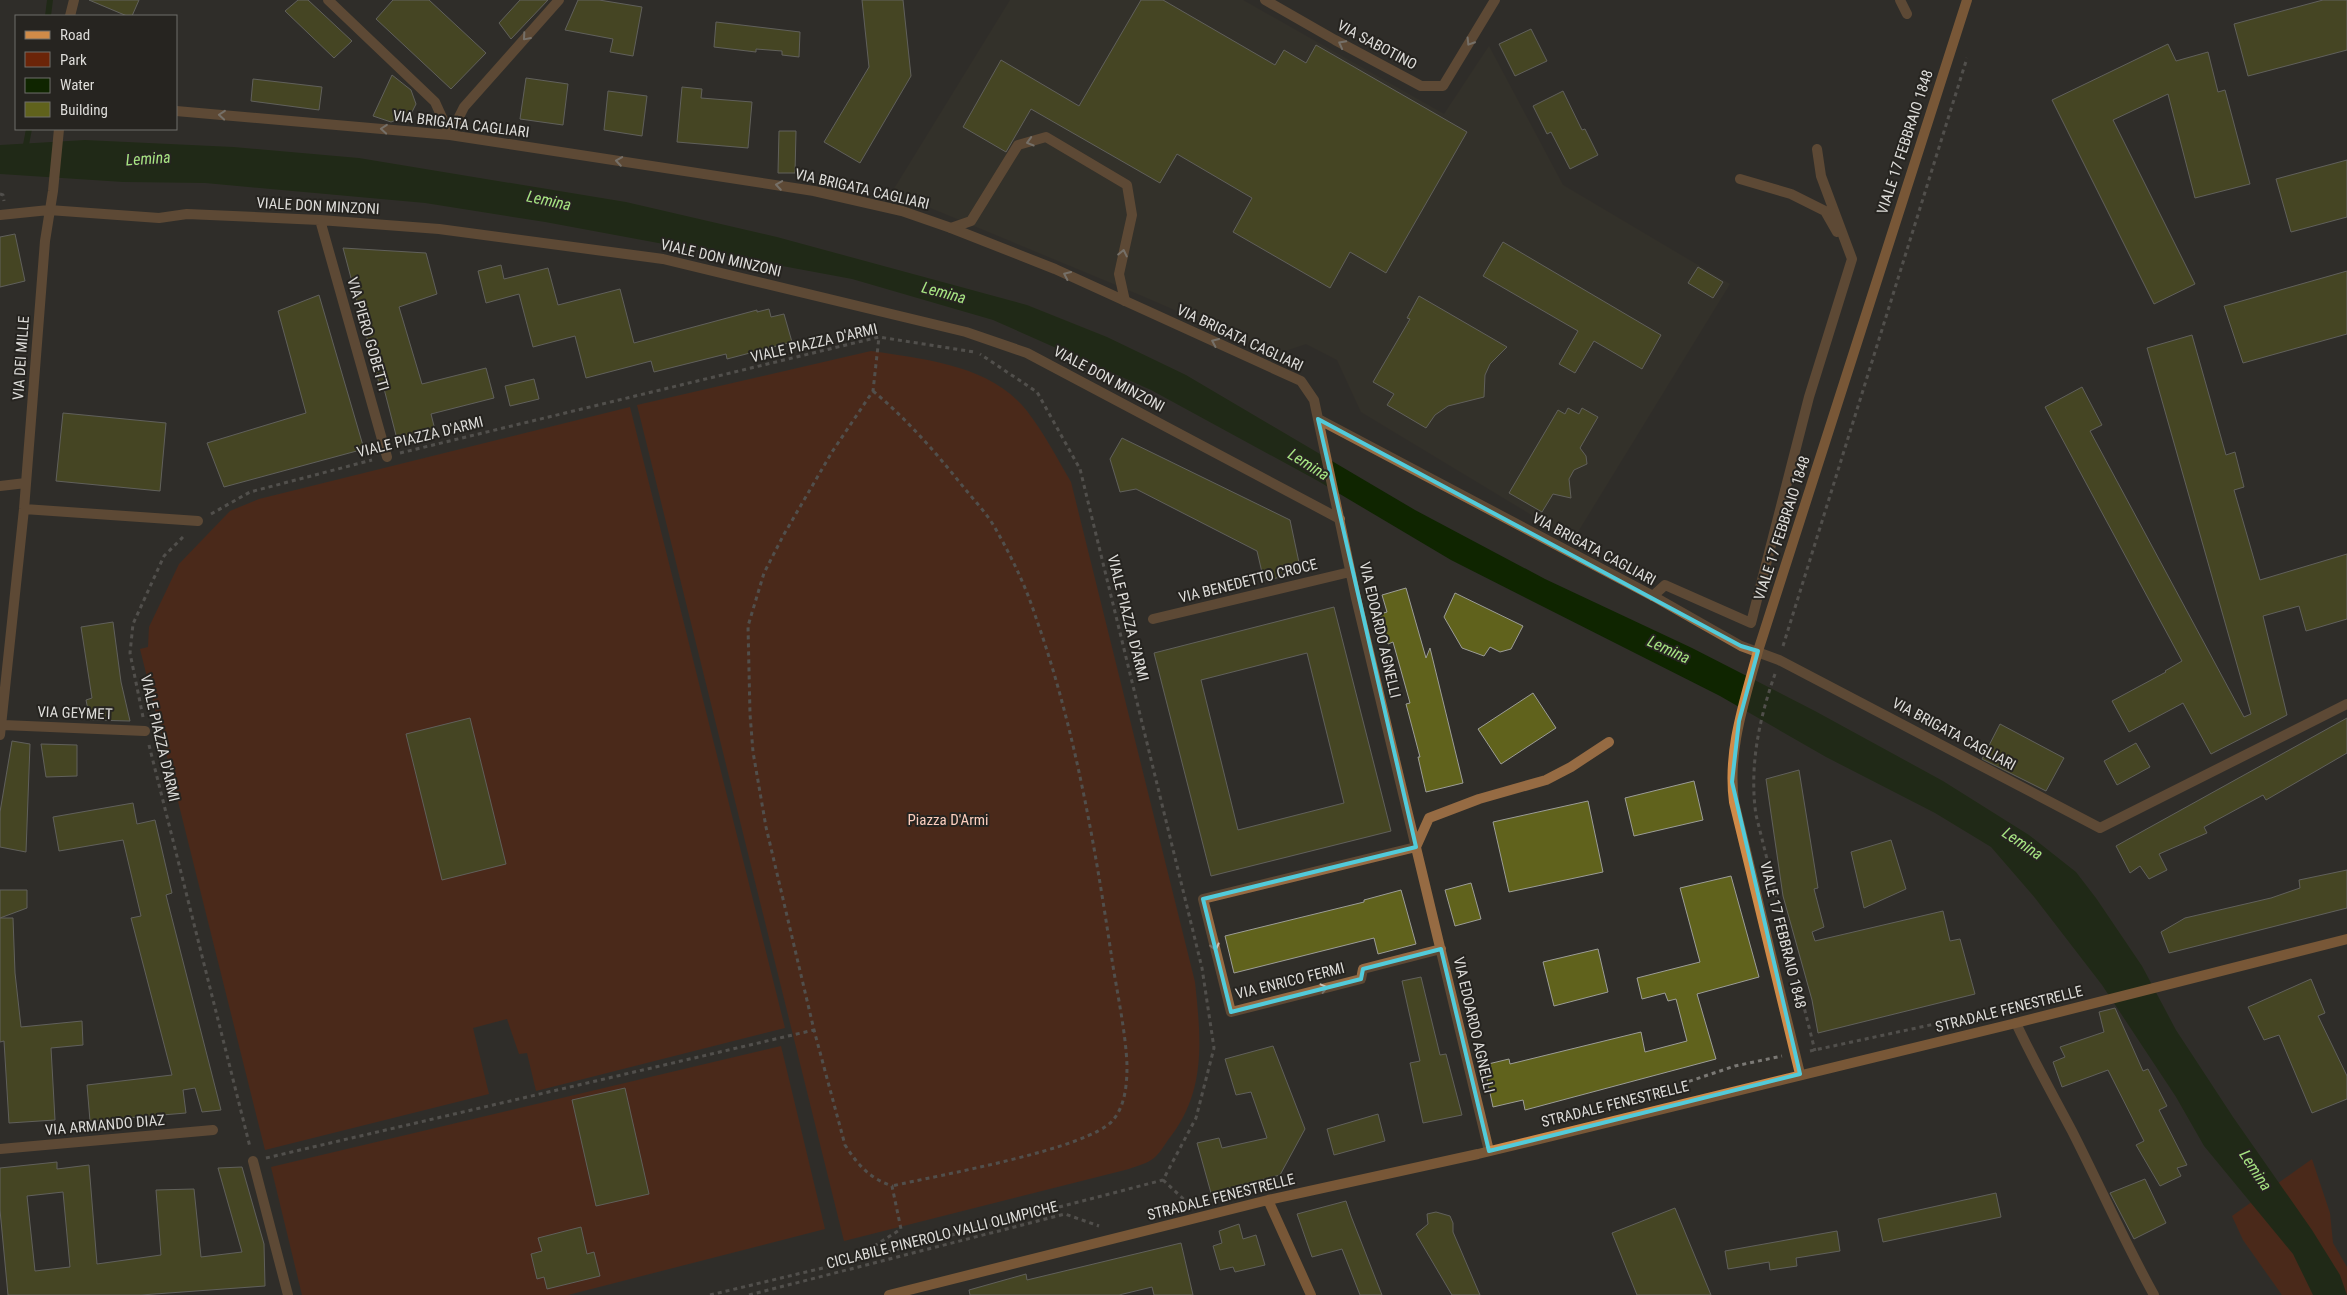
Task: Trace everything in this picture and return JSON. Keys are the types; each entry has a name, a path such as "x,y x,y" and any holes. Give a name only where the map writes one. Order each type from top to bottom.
{"main road":[{"name":"VIALE 17 FEBBRAIO 1848","path":"1800,1074 1734,802 1732,763 1739,721 1758,651 1967,0"},
{"name":"STRADALE FENESTRELLE","path":"889,1295 1268,1200 1489,1151 2086,1006 2347,939"},
{"path":"1268,1200 1311,1295"}],"street":[{"path":"70,15 74,0"},
{"path":"328,0 435,102 450,135"},
{"path":"450,135 464,107 559,0"},
{"name":"VIA SABOTINO","path":"1265,0 1421,86 1443,86 1495,0"},
{"path":"1900,0 1907,14"},
{"name":"VIA BRIGATA CAGLIARI","path":"178,111 450,135 814,191 902,211 951,228 1055,269 1301,382 1314,400 1318,419 1653,596 1741,646 1779,660 2100,828 2347,704"},
{"name":"VIA DEI MILLE","path":"1,730 24,509 49,210 53,191 58,130"},
{"path":"951,228 971,221 1018,145 1046,137 1127,184 1132,215 1119,274 1125,301"},
{"path":"1653,596 1665,585 1751,623 1809,397 1852,259 1821,176 1817,149"},
{"path":"1740,179 1791,194 1825,211 1852,259"},
{"name":"VIALE DON MINZONI","path":"0,215 49,210 159,218 187,214 320,220 439,229 663,259 966,332 1027,353 1340,518"},
{"name":"VIA PIERO GOBETTI","path":"320,220 387,457"},
{"name":"VIA EDOARDO AGNELLI","path":"1318,419 1350,572 1489,1151"},
{"path":"0,486 26,483"},
{"path":"24,509 198,521"},
{"name":"VIA BENEDETTO CROCE","path":"1153,619 1350,572"},
{"name":"VIA GEYMET","path":"1,730 146,731"},
{"path":"1416,847 1429,818 1479,799 1546,780 1572,767 1609,742"},
{"name":"VIA ENRICO FERMI","path":"1416,847 1204,899 1231,1012 1360,979 1363,969 1440,949"},
{"path":"2016,1023 2036,1067 2072,1131 2112,1216 2154,1295"},
{"name":"VIA ARMANDO DIAZ","path":"0,1149 213,1130"},
{"path":"253,1162 288,1295"}],"path":[{"path":"1815,1051 1756,814 1752,790 1756,739 1773,678 1967,57"},
{"path":"873,391 902,415 944,462 993,524 1018,573 1035,614 1073,746 1098,863 1127,1066 1122,1107 1112,1122 1101,1131 1076,1142 1046,1150 892,1186 874,1180 845,1145 814,1030 766,828 753,752 748,662 748,626 764,573 782,536 832,452 873,391 879,337"},
{"name":"VIALE PIAZZA D'ARMI","path":"253,1162 146,731 130,653 133,624 164,556 198,521 250,492 879,337 977,353 1037,392 1080,469 1202,968 1214,1048 1196,1118 1163,1180"},
{"path":"253,1162 814,1030"},
{"path":"710,1295 852,1261 1163,1180 1203,1216"},
{"path":"852,1261 901,1228 892,1186"},
{"name":"CICLABILE PINEROLO VALLI OLIMPICHE","path":"749,1295 1065,1214 1107,1229"}],"highlighted area":[{"path":"1318,419 1741,646 1758,651 1739,721 1732,782 1800,1074 1489,1151 1441,949 1363,969 1361,979 1231,1012 1203,899 1416,847"}],"shaded area":[{"path":"1010,0 1243,0 1444,114 1489,46 1563,185 1730,284 1573,540 1361,412 1337,360 1306,344 1276,354 892,192"}],"green space":[{"name":"Piazza D'Armi","path":"871,351 934,361 976,374 995,383 1027,411 1045,437 1071,482 1195,982 1199,1044 1195,1084 1190,1103 1181,1122 1156,1156 1149,1161 1129,1169 844,1241 637,405"},
{"path":"630,407 785,1028 536,1091 527,1053 519,1054 507,1019 473,1028 489,1094 265,1150 140,649 148,647 149,627 179,564 230,511 259,499"},
{"path":"781,1046 825,1229 568,1295 302,1295 271,1167"},
{"path":"2312,1159 2330,1213 2333,1243 2347,1267 2347,1295 2282,1295 2243,1240 2232,1216"}],"water":[{"name":"Lemina","path":"85,140 234,147 359,158 626,202 777,237 1027,305 1107,337 1186,375 1415,510 1545,579 1692,648 1815,711 1943,781 2029,835 2076,872 2142,966 2176,1030 2233,1117 2312,1230 2340,1275 2347,1295 2313,1295 2293,1254 2204,1146 2176,1097 2102,985 2035,898 1991,847 1935,813 1826,757 1720,696 1451,560 1318,481 1151,390 993,320 852,279 545,222 425,203 205,183 123,182 0,174 0,145"}],"building":[{"path":"89,0 139,0 132,15 125,15"},
{"path":"298,0 308,0 352,41 334,58 285,11"},
{"path":"393,0 429,0 486,53 451,89 376,19"},
{"path":"520,0 548,0 511,39 499,23"},
{"path":"578,0 599,0 642,7 633,56 610,52 613,39 565,30"},
{"path":"862,0 903,0 911,76 860,163 824,142 869,67"},
{"path":"1141,0 1163,0 1275,65 1284,50 1306,63 1316,45 1467,132 1386,273 1350,252 1330,288 1233,232 1252,198 1177,154 1160,183 1031,109 1006,152 963,127 1001,60 1079,106"},
{"path":"2323,0 2347,0 2347,50 2248,76 2234,24"},
{"path":"716,22 800,32 799,57 782,55 782,51 756,49 756,52 714,47"},
{"path":"1531,29 1547,61 1515,76 1499,44"},
{"path":"2168,44 2176,61 2208,52 2218,92 2225,90 2250,184 2195,198 2168,94 2113,120 2195,284 2154,304 2052,100"},
{"path":"392,75 411,90 416,104 411,114 391,122 373,116"},
{"path":"526,78 568,84 563,125 520,119"},
{"path":"253,79 322,87 319,110 251,101"},
{"path":"682,87 702,89 701,98 752,102 748,148 677,142"},
{"path":"608,91 647,96 642,136 604,130"},
{"path":"1563,91 1582,130 1585,129 1598,155 1570,169 1551,132 1547,134 1533,106"},
{"path":"779,131 796,131 795,173 778,173"},
{"path":"2347,160 2347,217 2291,232 2276,179"},
{"path":"15,234 25,281 0,287 0,237"},
{"path":"1503,242 1661,335 1642,369 1594,341 1575,373 1559,364 1578,331 1483,276"},
{"path":"343,248 426,253 437,294 399,307 422,384 486,368 494,398 431,414 435,430 397,439 382,381 379,383"},
{"path":"501,265 504,279 548,268 558,305 620,289 634,343 757,310 757,312 769,309 771,317 784,314 792,342 727,359 726,354 654,372 651,361 586,378 575,336 533,347 519,294 486,303 478,271"},
{"path":"1698,267 1723,282 1713,298 1688,283"},
{"path":"2347,271 2347,334 2243,363 2224,306"},
{"path":"319,295 364,449 224,487 207,443 306,413 278,311"},
{"path":"1419,296 1507,347 1490,364 1485,375 1484,397 1448,406 1435,415 1426,428 1387,405 1394,394 1373,382 1410,319 1407,318"},
{"path":"2192,335 2226,455 2235,452 2244,487 2234,490 2260,580 2347,554 2347,619 2306,631 2299,606 2263,616 2287,715 2211,754 2183,703 2129,732 2112,701 2166,672 2182,661 2045,407 2082,387 2102,425 2090,431 2244,717 2251,714 2147,348"},
{"path":"534,379 539,399 510,406 505,386"},
{"path":"1568,408 1579,414 1582,408 1598,417 1580,448 1586,456 1587,464 1574,470 1569,479 1571,498 1553,494 1542,512 1509,493 1558,410 1565,414"},
{"path":"63,413 166,423 160,491 56,481"},
{"path":"1122,438 1290,520 1301,572 1264,581 1257,551 1136,489 1120,492 1110,459"},
{"path":"1406,588 1426,658 1430,648 1463,783 1426,792 1418,757 1420,757 1406,704 1410,703 1393,642 1388,644 1380,614 1387,612 1382,595"},
{"path":"1455,593 1523,626 1511,649 1500,652 1490,647 1484,656 1462,648 1444,617"},
{"path":"1334,607 1391,831 1211,876 1154,653","holes":["1307,653 1344,803 1238,830 1201,680"]},
{"path":"113,622 121,682 130,721 90,720 86,700 92,698 81,627"},
{"path":"1533,693 1556,728 1501,764 1478,729"},
{"path":"470,718 506,864 442,880 406,734"},
{"path":"2347,718 2347,753 2266,800 2263,795 2204,827 2207,833 2159,854 2167,870 2149,879 2140,866 2130,873 2116,846"},
{"path":"2000,724 2064,758 2046,791 1982,759"},
{"path":"12,741 30,744 26,852 0,847 0,812"},
{"path":"2136,743 2150,767 2117,785 2104,761"},
{"path":"41,744 77,745 77,776 46,777"},
{"path":"1799,770 1818,888 1814,889 1824,927 1812,932 1815,941 1943,911 1950,941 1960,939 1975,994 1818,1033 1812,1000 1783,896 1766,779"},
{"path":"1694,781 1703,820 1634,836 1625,798"},
{"path":"1588,801 1603,872 1509,892 1493,822"},
{"path":"133,803 137,824 155,820 172,893 166,895 221,1110 202,1112 195,1088 183,1090 186,1113 90,1121 87,1085 172,1075 131,918 141,916 123,840 59,851 53,817"},
{"path":"1891,840 1906,889 1864,908 1851,852"},
{"path":"2347,870 2347,908 2169,953 2161,932 2185,918 2271,898 2300,888 2299,880"},
{"path":"1731,876 1759,977 1697,994 1716,1059 1525,1110 1523,1100 1493,1107 1484,1065 1509,1059 1510,1064 1641,1032 1645,1052 1687,1041 1676,999 1668,1001 1665,993 1642,999 1637,978 1700,962 1680,888"},
{"path":"1471,883 1481,919 1455,926 1445,890"},
{"path":"0,890 27,890 27,908 0,918"},
{"path":"1401,890 1416,944 1378,954 1374,938 1234,973 1225,936 1364,902 1364,900"},
{"path":"0,918 13,918 15,973 21,1027 82,1021 83,1045 51,1048 55,1120 9,1123 4,1041 0,1042"},
{"path":"1598,949 1608,992 1554,1006 1543,962"},
{"path":"1421,977 1440,1055 1446,1054 1462,1115 1423,1123 1410,1063 1420,1061 1402,981"},
{"path":"2311,979 2325,1013 2318,1016 2347,1076 2347,1099 2312,1113 2279,1035 2264,1040 2248,1007"},
{"path":"2115,1008 2143,1071 2148,1069 2167,1106 2159,1110 2187,1165 2177,1168 2181,1176 2160,1186 2136,1145 2144,1141 2108,1070 2062,1087 2053,1062 2065,1057 2060,1047 2104,1032 2099,1012"},
{"path":"1273,1046 1305,1129 1280,1175 1211,1193 1197,1143 1219,1138 1222,1148 1267,1138 1251,1092 1236,1095 1225,1059"},
{"path":"625,1088 649,1194 596,1206 572,1100"},
{"path":"1378,1114 1385,1141 1334,1155 1327,1129"},
{"path":"57,1162 57,1169 89,1165 97,1264 161,1255 156,1190 194,1189 201,1257 242,1252 218,1168 242,1167 264,1244 265,1286 141,1295 8,1295 0,1210 0,1168","holes":["63,1192 70,1267 35,1271 27,1196"]},
{"path":"2145,1179 2166,1223 2134,1239 2110,1193"},
{"path":"1996,1193 2001,1217 1883,1242 1878,1219"},
{"path":"1346,1201 1382,1295 1360,1295 1342,1249 1312,1257 1297,1214"},
{"path":"1675,1208 1711,1295 1637,1295 1612,1233"},
{"path":"1436,1212 1450,1216 1453,1223 1453,1232 1480,1295 1452,1295 1416,1234 1428,1224 1427,1214"},
{"path":"1239,1224 1243,1239 1256,1235 1265,1265 1235,1272 1233,1267 1220,1270 1213,1246 1222,1243 1219,1231"},
{"path":"581,1227 587,1254 594,1252 600,1276 547,1289 544,1277 537,1279 531,1254 542,1251 538,1238"},
{"path":"1837,1231 1840,1251 1796,1258 1797,1266 1770,1270 1769,1262 1728,1269 1725,1251"},
{"path":"1181,1243 1193,1295 1154,1295 1152,1287 1119,1295 970,1295 969,1290 1026,1274 1027,1280"}],"waterway":[{"path":"48,15 50,0"},
{"path":"25,150 29,130"}]}
